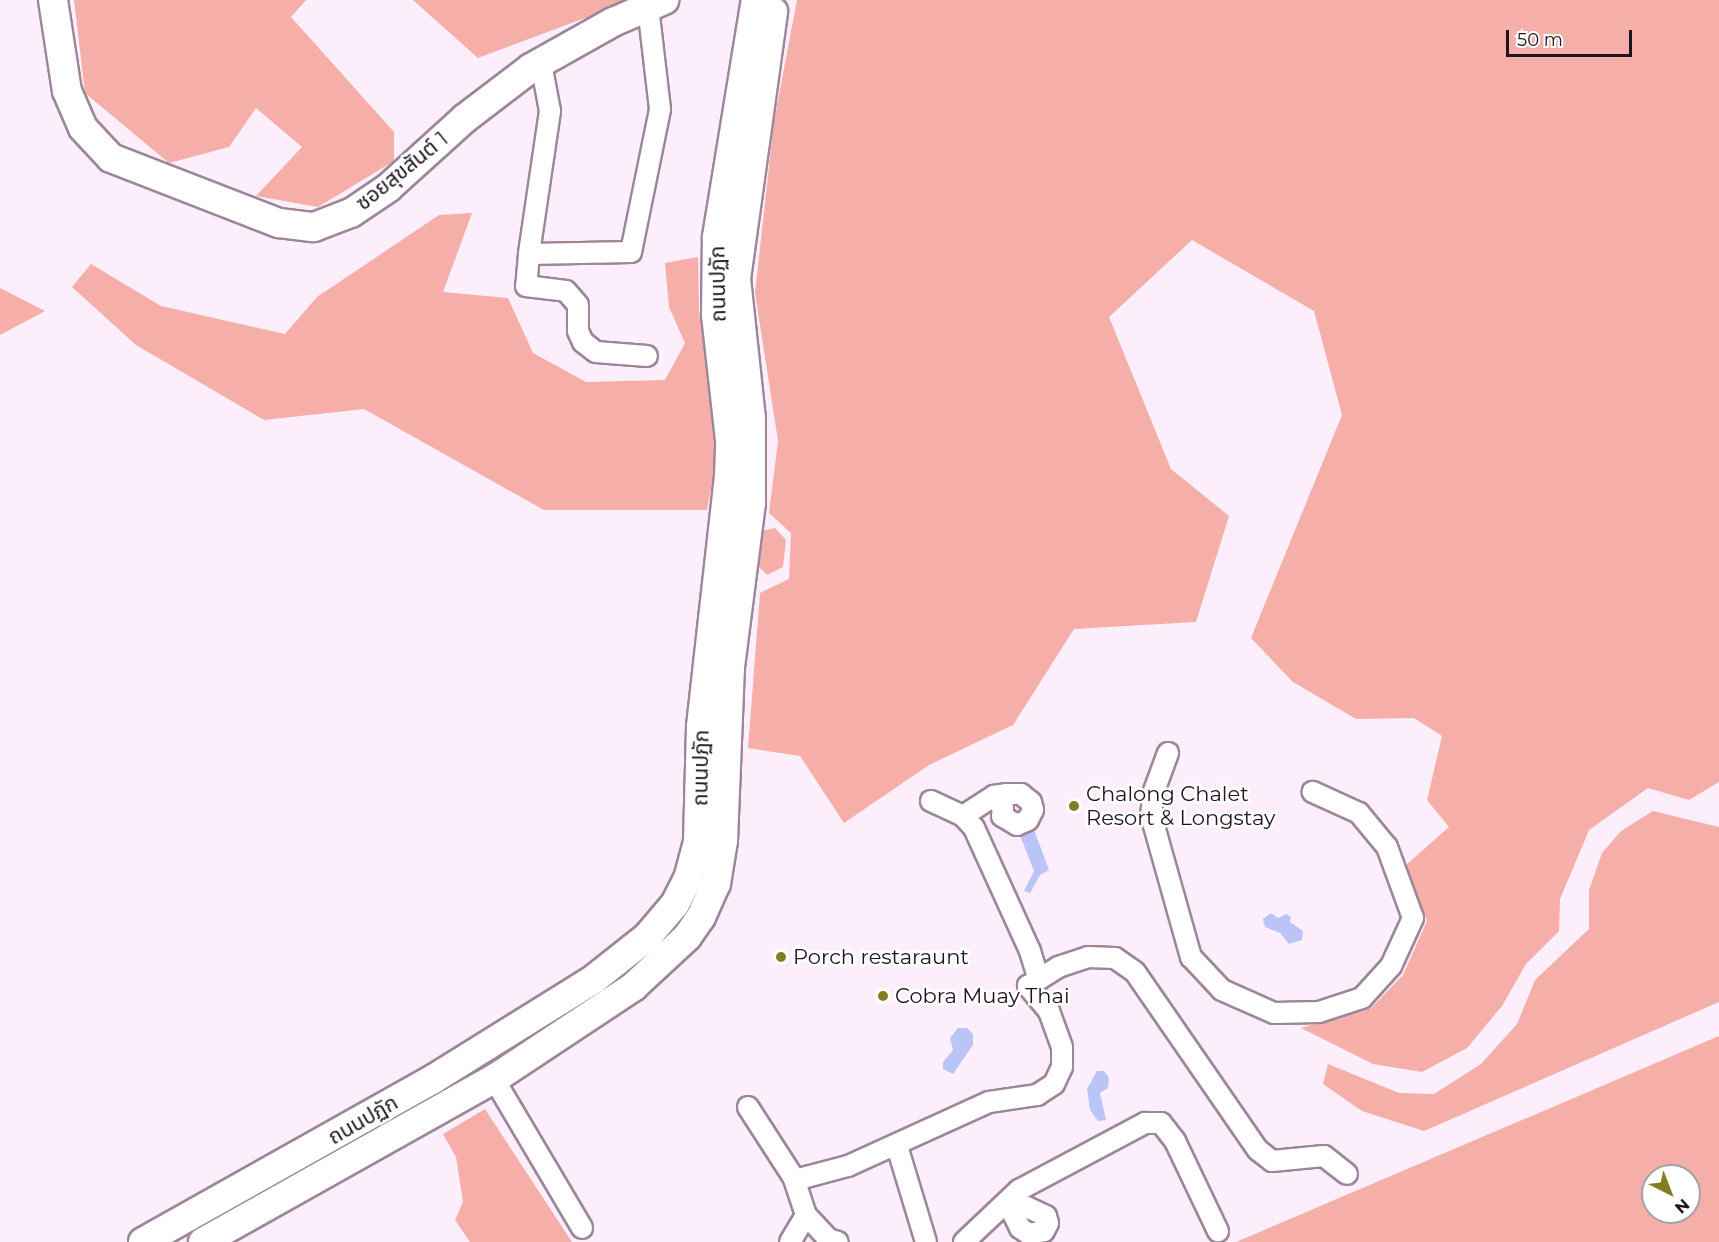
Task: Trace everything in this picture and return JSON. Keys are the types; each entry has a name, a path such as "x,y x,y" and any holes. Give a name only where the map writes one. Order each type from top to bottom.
{"main road":[{"name":"ซอยสุขสันต์ 1","path":"53,0 67,91 83,128 111,158 279,223 314,227 351,213 388,188 464,119 541,63 656,3"},
{"name":"ถนนปฏัก","path":"143,1242 310,1150 594,979 647,936 675,904 688,879 698,841 701,726 729,477 730,440 716,315 717,237 756,0"},
{"name":"ถนนปฏัก","path":"203,1242 495,1079 633,987 673,952 701,917 716,884 723,841 730,667 751,502 752,419 736,279 775,0"},
{"path":"675,904 701,917"}],"street":[{"path":"529,254 631,252 660,109 656,3"},
{"path":"541,63 550,111 526,286 566,291 578,305 578,331 583,342 596,352 647,356"},
{"path":"1168,753 1154,791 1151,815 1191,957 1222,990 1274,1013 1319,1012 1362,998 1391,966 1413,918 1387,847 1359,813 1313,792"},
{"path":"963,816 994,796"},
{"path":"931,801 963,816 974,828 994,868 1038,978"},
{"path":"748,1107 795,1180 848,1166 897,1146 989,1102 1026,1100 1054,1084 1062,1067 1062,1047 1049,1011 1028,986 1038,978 1088,957 1115,958 1135,972 1258,1150 1272,1161 1324,1156 1347,1174"},
{"path":"495,1079 582,1228"},
{"path":"964,1242 1019,1190 1145,1124 1161,1123 1175,1141 1218,1231"},
{"path":"897,1146 926,1242"},
{"path":"793,1176 806,1215 828,1239 838,1242"},
{"path":"790,1242 806,1215"}],"shaded area":[{"path":"74,0 306,0 291,17 394,132 394,161 318,207 256,196 302,147 256,108 229,147 169,163 85,93"},
{"path":"413,0 633,0 478,58"},
{"path":"797,0 1719,0 1719,782 1689,800 1648,788 1589,830 1560,899 1559,931 1526,964 1502,1006 1467,1048 1422,1072 1373,1064 1301,1028 1371,1008 1403,975 1427,921 1406,865 1449,827 1427,800 1442,736 1414,718 1356,719 1293,682 1251,638 1342,415 1314,311 1192,240 1109,317 1171,469 1229,516 1196,622 1074,629 1013,725 929,765 844,823 800,756 748,748 760,593 789,579 791,533 769,513 778,441 755,293 774,121"},
{"path":"472,213 443,292 508,298 533,353 586,382 665,380 685,343 669,307 665,263 698,257 699,310 719,446 707,510 544,510 364,409 264,420 136,345 72,287 91,264 161,306 285,334 317,297 439,215"},
{"path":"0,288 45,311 0,335"},
{"path":"775,528 786,540 783,567 767,575 755,563 758,532"},
{"path":"1653,811 1719,827 1719,1002 1424,1131 1362,1111 1323,1084 1328,1064 1399,1093 1434,1094 1481,1064 1517,1024 1535,980 1589,929 1589,890 1602,853 1621,831"},
{"path":"1719,1036 1719,1242 1236,1242"},
{"path":"485,1109 572,1242 470,1242 455,1220 463,1202 456,1157 443,1134"}],"water":[{"path":"1033,827 1049,870 1040,875 1030,893 1024,891 1034,871 1019,833"},
{"path":"1271,913 1278,918 1286,914 1291,917 1290,922 1303,931 1302,940 1289,944 1280,933 1265,927 1263,919"},
{"path":"958,1028 967,1028 973,1034 973,1045 953,1074 943,1069 943,1062 953,1050 950,1038"},
{"path":"1097,1071 1104,1071 1109,1078 1108,1088 1100,1093 1106,1120 1098,1121 1090,1110 1087,1089"}],"place":[{"name":"Chalong Chalet Resort & Longstay","path":"1074,806"},
{"name":"Porch restaraunt","path":"781,957"},
{"name":"Cobra Muay Thai","path":"883,996"}]}
